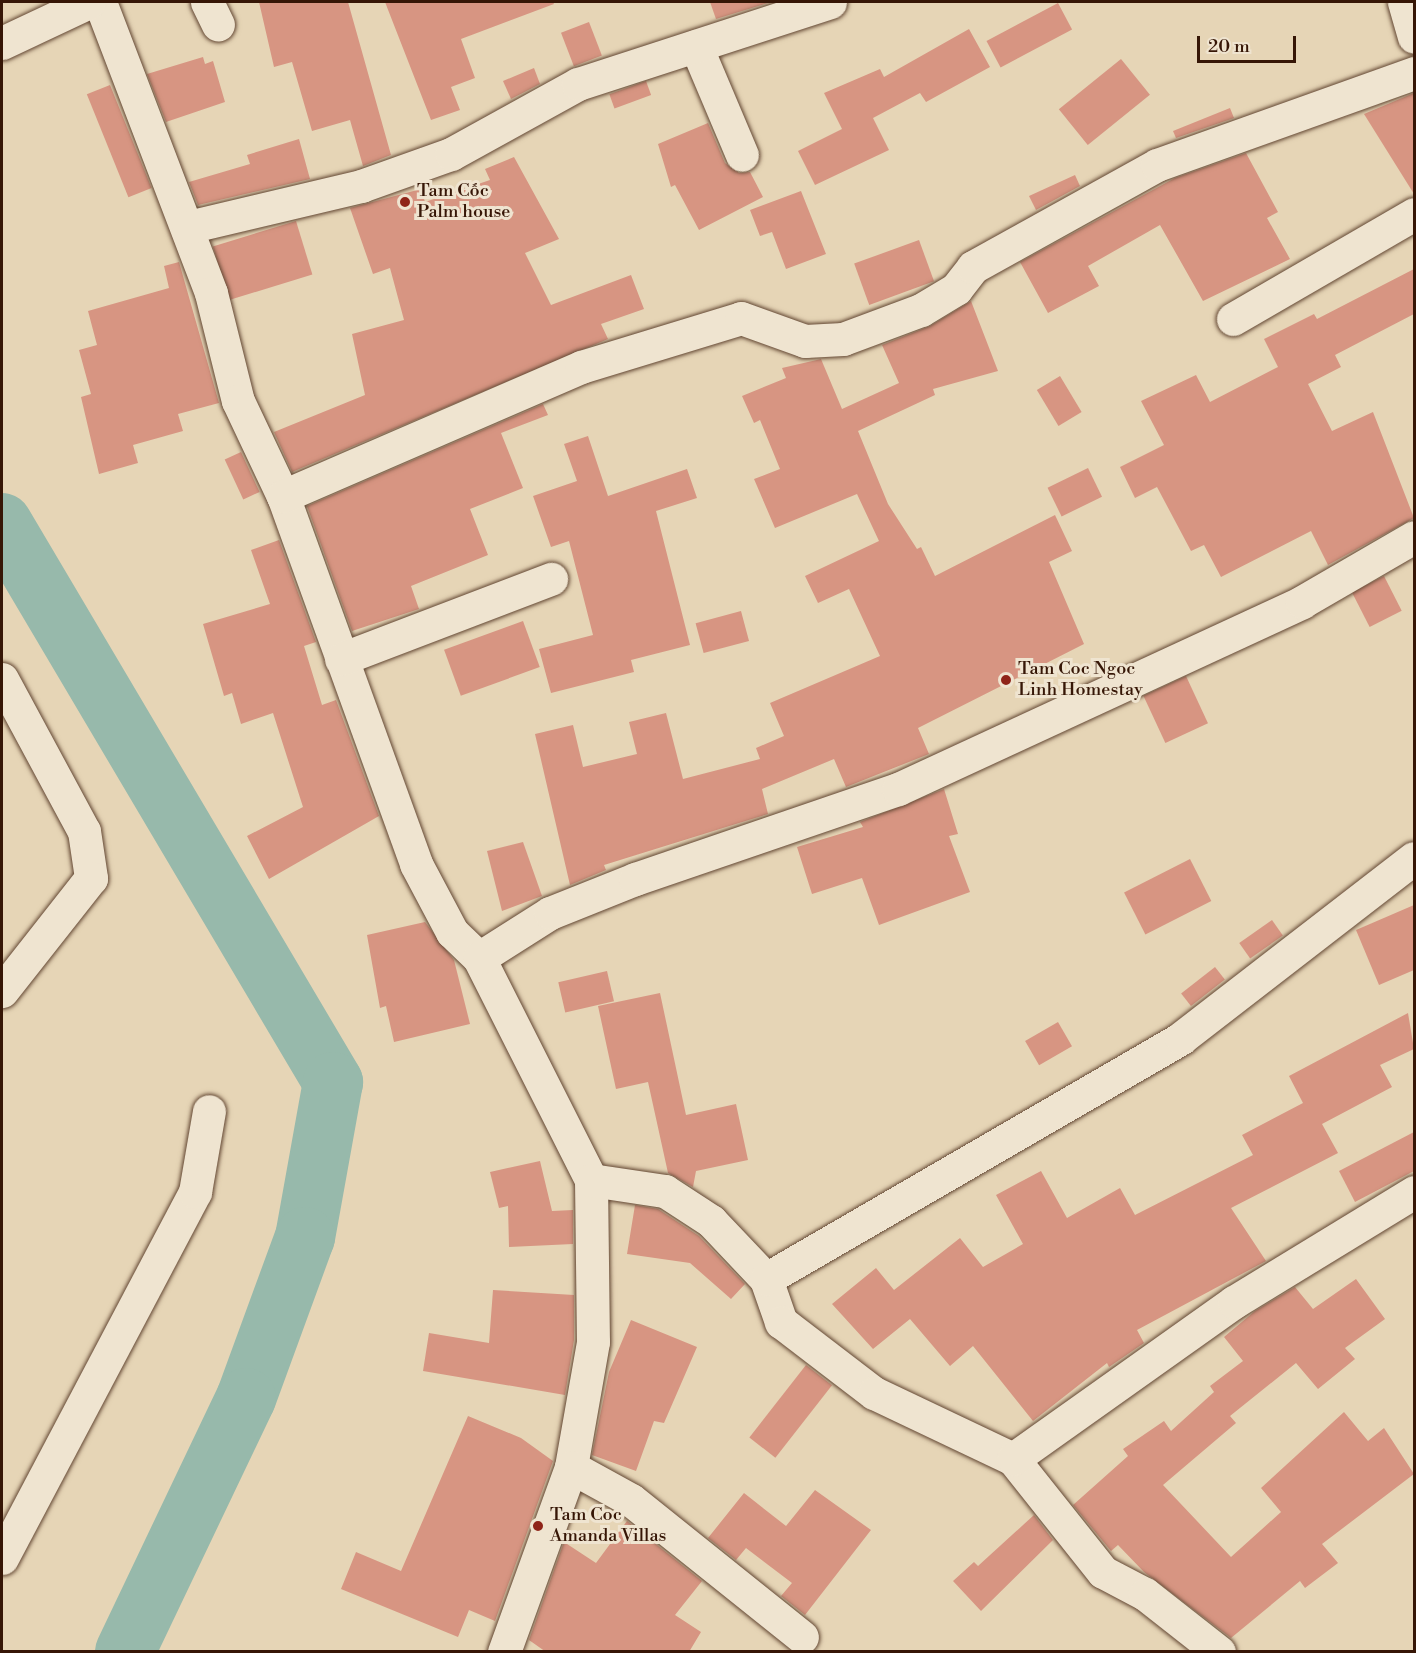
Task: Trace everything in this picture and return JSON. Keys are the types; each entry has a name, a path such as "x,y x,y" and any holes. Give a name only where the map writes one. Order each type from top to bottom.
{"street":[{"path":"2,43 89,2"},
{"path":"100,2 188,227 238,401 283,496 416,864 452,932 479,958 591,1180 593,1342 571,1467 504,1652"},
{"path":"188,227 406,170 451,154 578,84 830,2"},
{"path":"696,46 742,155"},
{"path":"283,496 581,367 741,318 805,341 843,339 921,310 956,289 973,267 1157,165 1414,73"},
{"path":"1233,319 1414,214"},
{"path":"479,958 550,913 634,879 898,789 1282,612 1414,537"},
{"path":"341,659 551,579"},
{"path":"2,680 84,831 91,878 2,992"},
{"path":"766,1279 1181,1038 1414,858"},
{"path":"2,1558 195,1192 209,1111"},
{"path":"591,1180 665,1191 711,1221 766,1279 781,1322 874,1393 1013,1459 1103,1572 1146,1594 1219,1652"},
{"path":"1013,1459 1234,1302 1414,1192"},
{"path":"571,1467 631,1500 802,1637"}],"building":[{"path":"259,2 348,2 391,155 363,166 350,120 312,131 292,62 274,67"},
{"path":"385,2 553,2 554,4 461,39 475,78 451,87 460,110 431,120"},
{"path":"710,2 771,2 716,19"},
{"path":"1058,3 1072,29 1001,68 986,41"},
{"path":"589,22 602,56 574,66 561,33"},
{"path":"969,29 990,67 926,102 920,93 873,118 889,150 815,185 798,151 842,129 824,93 880,69 884,77"},
{"path":"203,57 205,64 213,61 225,102 166,122 147,74"},
{"path":"1121,59 1150,95 1088,145 1059,109"},
{"path":"534,68 540,84 511,99 503,81"},
{"path":"646,81 651,95 614,108 609,94"},
{"path":"110,85 152,188 128,197 87,94"},
{"path":"1414,93 1414,194 1364,114"},
{"path":"1230,108 1234,118 1176,138 1173,131"},
{"path":"708,123 725,163 739,173 750,172 763,197 699,230 675,185 671,187 658,144"},
{"path":"299,139 310,179 198,205 189,182 250,164 247,155"},
{"path":"1246,153 1278,212 1267,218 1290,259 1203,301 1160,225 1088,266 1099,286 1048,313 1020,262 1175,178"},
{"path":"514,157 559,239 525,253 551,305 631,275 644,309 601,324 608,339 292,472 274,432 365,395 352,334 404,320 390,268 373,274 350,208 421,189 425,202 490,180 485,169"},
{"path":"1075,175 1080,186 1036,210 1029,196"},
{"path":"801,191 826,254 786,269 772,232 760,236 750,210"},
{"path":"296,221 312,275 229,300 213,246"},
{"path":"919,240 934,281 869,305 854,264"},
{"path":"179,262 219,403 178,414 183,431 133,445 138,463 99,474 81,397 91,394 79,350 97,345 88,311 169,288 164,266"},
{"path":"1414,269 1414,314 1335,355 1341,367 1308,384 1332,431 1373,412 1414,518 1328,565 1311,531 1221,577 1204,545 1191,551 1157,487 1135,498 1120,467 1164,445 1141,401 1196,375 1210,402 1278,367 1264,339 1314,314 1317,319"},
{"path":"971,301 998,371 933,389 935,395 858,431 888,504 917,549 921,547 935,576 1055,515 1072,551 1049,562 1084,644 918,728 929,754 846,787 834,759 762,789 768,814 604,865 606,870 570,885 535,734 573,725 583,767 637,754 629,722 666,713 683,779 760,759 756,748 784,736 770,703 880,656 849,589 818,603 805,576 879,541 857,494 775,528 754,479 780,469 760,420 754,423 742,396 786,378 782,368 821,359 842,409 899,383 882,345 930,326"},
{"path":"1060,376 1082,412 1058,426 1037,390"},
{"path":"543,404 548,415 501,433 523,488 470,509 488,555 411,586 419,609 352,631 307,506"},
{"path":"588,436 608,496 687,469 697,498 656,511 690,645 631,660 634,672 551,693 539,649 593,635 569,541 551,547 533,496 577,481 564,444"},
{"path":"241,452 260,492 243,499 225,460"},
{"path":"1088,468 1102,497 1062,516 1048,488"},
{"path":"279,540 316,642 304,646 322,705 336,700 379,816 269,879 247,836 303,807 273,713 241,724 232,693 224,696 203,624 270,604 251,550"},
{"path":"1384,576 1402,611 1370,627 1352,592"},
{"path":"741,611 749,641 704,653 696,623"},
{"path":"523,621 540,667 461,696 444,650"},
{"path":"1186,676 1208,723 1165,743 1143,696"},
{"path":"944,789 958,834 949,836 970,892 879,925 862,878 812,894 797,847 863,827 860,822"},
{"path":"523,842 542,896 502,911 487,851"},
{"path":"1190,859 1211,901 1145,934 1124,893"},
{"path":"1414,905 1414,970 1379,985 1356,930"},
{"path":"1272,920 1283,936 1250,959 1239,943"},
{"path":"425,922 454,960 470,1024 394,1042 386,1006 380,1008 367,935"},
{"path":"1215,967 1225,980 1191,1006 1181,993"},
{"path":"607,971 614,1001 565,1012 558,982"},
{"path":"660,993 686,1115 736,1104 748,1160 696,1171 693,1187 668,1173 648,1082 616,1089 598,1006"},
{"path":"1408,1013 1414,1049 1380,1065 1392,1087 1322,1124 1338,1153 1231,1208 1266,1261 1137,1330 1144,1343 1109,1367 1107,1363 1033,1421 973,1346 950,1366 910,1319 873,1349 832,1304 876,1268 894,1290 960,1238 983,1267 1023,1244 996,1195 1041,1171 1067,1218 1120,1188 1135,1215 1253,1155 1242,1135 1303,1103 1289,1076"},
{"path":"1058,1022 1072,1046 1039,1065 1025,1041"},
{"path":"1414,1132 1414,1171 1355,1202 1339,1171"},
{"path":"540,1161 552,1211 573,1210 573,1244 509,1247 508,1206 499,1208 490,1172"},
{"path":"635,1205 658,1209 699,1236 745,1284 731,1299 690,1263 627,1254"},
{"path":"1356,1279 1385,1319 1345,1348 1355,1359 1318,1389 1296,1363 1230,1416 1236,1423 1163,1485 1231,1557 1281,1512 1261,1488 1344,1412 1368,1441 1384,1428 1414,1474 1322,1544 1338,1563 1305,1588 1300,1581 1231,1638 1144,1572 1118,1545 1111,1551 1073,1505 1128,1456 1123,1449 1164,1421 1171,1431 1214,1392 1210,1386 1243,1361 1224,1337 1255,1311 1295,1287 1313,1309"},
{"path":"493,1290 574,1295 574,1340 565,1395 423,1371 429,1333 489,1343"},
{"path":"631,1320 697,1347 664,1423 654,1421 636,1471 592,1455 609,1372"},
{"path":"806,1365 832,1385 775,1458 749,1437"},
{"path":"468,1416 521,1438 553,1461 495,1621 469,1610 458,1637 341,1589 356,1552 401,1571"},
{"path":"815,1490 871,1530 805,1615 781,1596 792,1583 746,1548 736,1560 708,1538 744,1493 786,1526"},
{"path":"1034,1515 1053,1540 981,1611 953,1581 974,1562 978,1566"},
{"path":"627,1521 702,1581 675,1615 701,1632 689,1652 546,1652 529,1640 564,1542 596,1563"}],"waterway":[{"path":"2,523 333,1082 305,1237 246,1398 125,1652"}],"place":[{"name":"Tam Cốc Palm house","path":"405,202"},
{"name":"Tam Coc Ngoc Linh Homestay","path":"1006,680"},
{"name":"Tam Coc Amanda Villas","path":"538,1526"}]}
